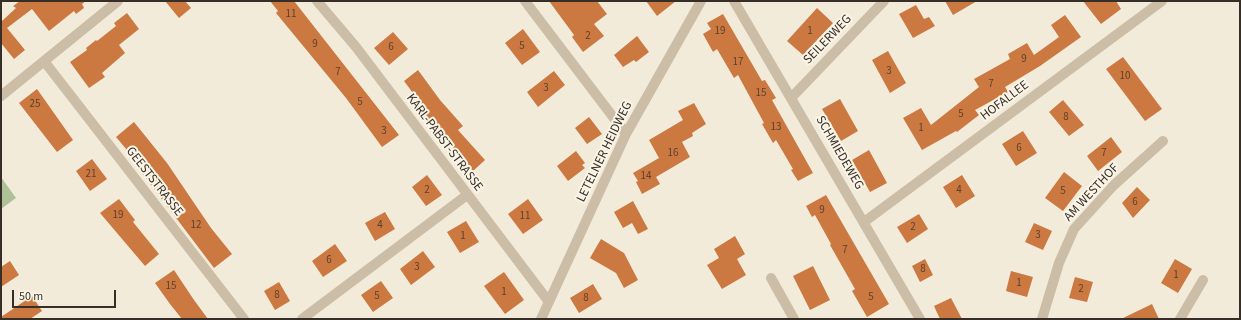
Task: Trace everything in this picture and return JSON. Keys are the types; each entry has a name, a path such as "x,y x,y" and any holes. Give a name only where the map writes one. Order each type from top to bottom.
{"street":[{"path":"1,96 118,1"},
{"name":"KARL-PABST-STRASSE","path":"317,1 356,47 549,302"},
{"path":"525,1 626,134"},
{"name":"LETELNER HEIDWEG","path":"541,319 626,134 701,1"},
{"name":"SCHMIEDEWEG","path":"734,1 792,96 920,319"},
{"name":"SEILERWEG","path":"792,96 884,1"},
{"name":"HOFALLEE","path":"864,222 1162,1"},
{"name":"GEESTSTRASSE","path":"44,61 244,319"},
{"name":"AM WESTHOF","path":"1042,319 1059,263 1074,228 1114,185 1162,141"},
{"path":"302,319 467,195"},
{"path":"770,278 794,319"},
{"path":"1180,319 1203,280"}],"green space":[{"path":"1,177 16,198 1,209"}],"building":[{"path":"20,1 86,1 82,4 84,8 76,14 74,11 49,31 32,9 7,28 25,50 14,59 1,43 1,20 2,21 16,8 13,6"},
{"path":"165,1 185,1 191,8 179,18"},
{"path":"270,1 294,1 399,135 382,147 346,98 276,13 278,11"},
{"path":"549,1 597,1 607,14 594,24 604,36 583,52 572,37 574,35"},
{"path":"646,1 676,1 657,16"},
{"path":"945,1 977,1 953,15"},
{"path":"1083,1 1116,1 1121,9 1101,24"},
{"path":"916,5 924,19 929,17 935,26 913,38 899,14"},
{"path":"817,8 833,23 803,55 787,41"},
{"path":"127,13 139,29 119,45 125,53 102,73 105,77 89,88 70,62 87,50 86,48 96,40 97,41 116,26 114,23"},
{"path":"723,14 762,81 765,80 776,98 772,100 813,173 798,181 791,170 793,169 776,140 773,143 762,124 764,123 738,75 734,78 717,49 713,52 703,34 711,29 707,23"},
{"path":"1065,15 1081,37 1040,66 1005,87 1008,92 975,110 979,115 957,132 956,131 922,150 903,118 921,108 931,125 979,87 974,79 1010,59 1008,54 1027,43 1034,55 1059,37 1051,25"},
{"path":"523,29 540,52 522,65 505,43"},
{"path":"393,32 408,49 389,65 374,48"},
{"path":"637,36 649,52 636,62 634,60 623,67 614,55"},
{"path":"888,51 906,83 890,93 872,60"},
{"path":"1123,57 1162,109 1145,121 1106,69"},
{"path":"418,70 440,100 463,126 458,130 485,160 473,171 424,114 427,112 404,81"},
{"path":"554,71 565,85 538,107 527,92"},
{"path":"37,89 73,140 57,152 19,103"},
{"path":"840,99 858,131 841,141 822,109"},
{"path":"1063,100 1084,125 1069,136 1049,112"},
{"path":"694,103 706,124 692,133 693,136 682,142 690,157 656,177 660,184 642,194 636,182 638,181 633,173 659,158 649,140 683,120 678,111"},
{"path":"589,117 602,134 587,144 575,128"},
{"path":"134,122 167,163 211,228 232,254 214,268 136,165 138,163 116,137"},
{"path":"1023,131 1037,153 1016,166 1002,144"},
{"path":"1111,137 1122,152 1098,171 1087,156"},
{"path":"869,150 887,183 870,192 852,160"},
{"path":"576,151 585,163 582,165 585,168 568,181 557,166"},
{"path":"92,159 107,179 90,191 76,171"},
{"path":"1064,172 1082,186 1063,211 1045,198"},
{"path":"427,175 442,195 426,206 412,187"},
{"path":"962,175 975,196 956,208 943,187"},
{"path":"1137,187 1150,200 1133,218 1122,203"},
{"path":"826,195 889,304 867,317 852,291 855,289 830,245 831,244 815,215 812,217 806,206"},
{"path":"119,199 135,220 133,222 159,254 145,266 100,213"},
{"path":"528,199 543,220 523,234 508,214"},
{"path":"633,201 648,229 638,234 632,223 623,228 614,212"},
{"path":"385,212 395,229 375,241 365,223"},
{"path":"919,214 928,229 907,243 897,227"},
{"path":"466,221 479,242 460,253 447,232"},
{"path":"1034,223 1052,231 1043,250 1025,242"},
{"path":"735,236 745,254 737,259 746,275 722,289 707,265 719,258 714,249"},
{"path":"601,239 624,253 638,280 624,288 616,273 590,258"},
{"path":"335,244 347,261 323,277 312,261"},
{"path":"423,251 435,267 411,285 400,269"},
{"path":"925,259 933,275 920,282 912,266"},
{"path":"1175,259 1192,269 1178,293 1161,283"},
{"path":"10,261 19,275 1,287 1,267"},
{"path":"813,266 830,300 810,310 793,276"},
{"path":"174,270 208,319 182,319 155,283"},
{"path":"1011,271 1033,277 1027,297 1006,291"},
{"path":"504,272 524,300 505,314 484,286"},
{"path":"1075,277 1093,282 1087,302 1069,298"},
{"path":"381,281 393,298 373,312 361,295"},
{"path":"279,282 290,301 275,310 264,291"},
{"path":"593,284 602,299 579,313 570,298"},
{"path":"32,296 42,311 30,319 1,319 1,317"},
{"path":"951,298 962,319 940,319 934,306"},
{"path":"1152,304 1159,319 1121,319"}]}
